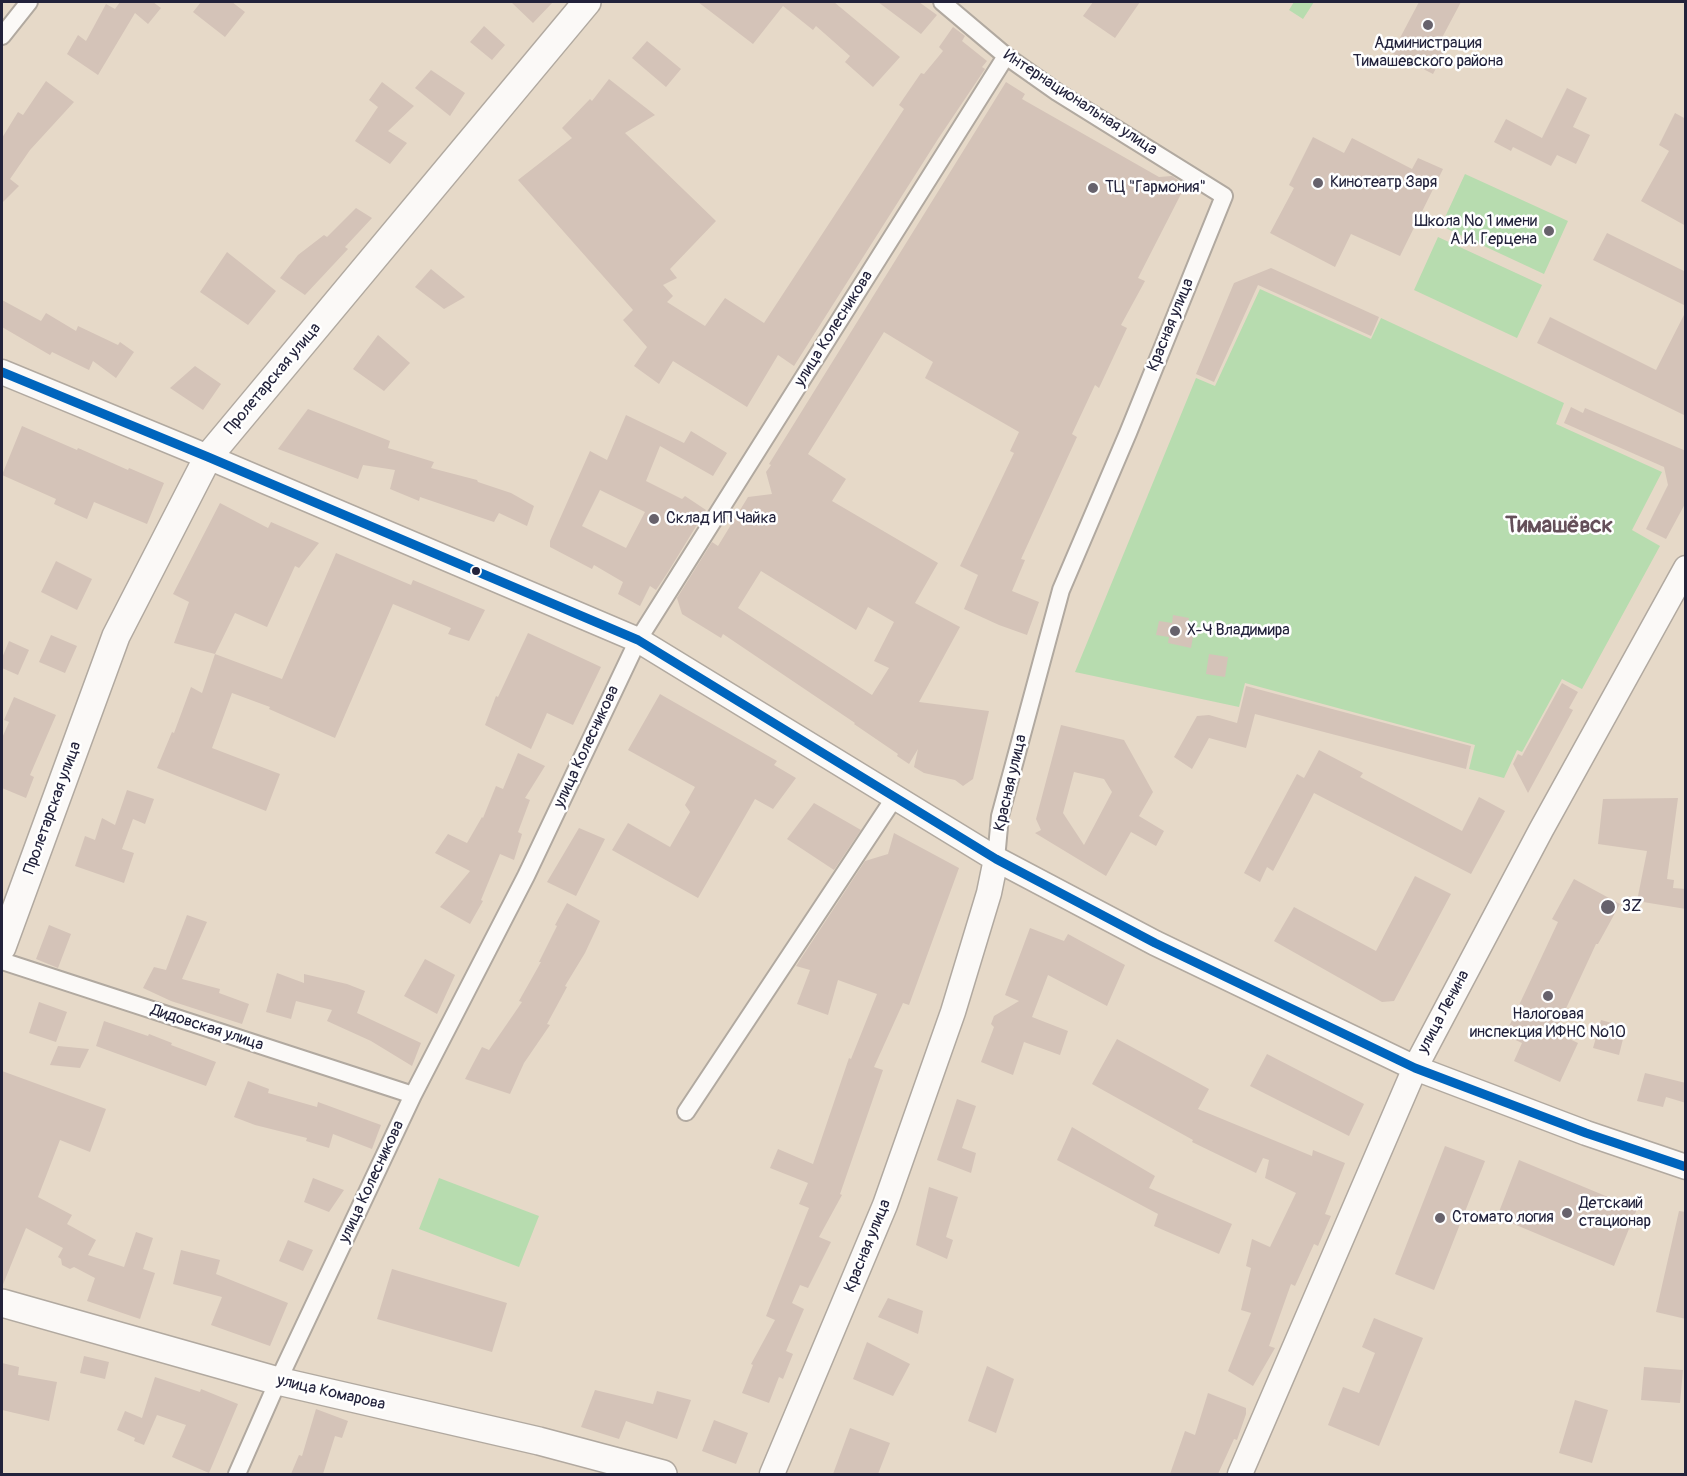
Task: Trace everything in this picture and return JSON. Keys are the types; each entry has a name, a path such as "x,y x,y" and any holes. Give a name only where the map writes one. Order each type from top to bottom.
{"main road":[{"name":"Пролетарская улица","path":"2,948 116,636 208,457 587,2"},
{"path":"2,372 638,640 996,859 1155,943 1415,1068 1586,1133 1686,1167"},
{"name":"улица Ленина","path":"1240,1474 1415,1068 1541,830 1686,568"},
{"name":"Красная улица","path":"772,1474 885,1205 953,1012 989,893 996,859"},
{"name":"улица Комарова","path":"2,1303 278,1381 539,1441 663,1474"}],"street":[{"path":"2,36 29,2"},
{"name":"Интернациональная улица","path":"942,2 1006,56 1057,92 1224,196"},
{"name":"улица Колесникова","path":"237,1474 278,1381 413,1095 526,876 638,640 1006,56"},
{"name":"Красная улица","path":"996,859 1000,816 1061,590 1128,433 1224,196"},
{"path":"686,1112 895,797"},
{"name":"Дидовская улица","path":"2,961 413,1095"}],"green space":[{"path":"1294,2 1314,2 1303,19 1289,10"},
{"path":"1465,174 1568,221 1544,274 1441,226"},
{"path":"1438,237 1542,285 1517,338 1414,290"},
{"path":"1260,289 1371,339 1381,318 1564,403 1556,424 1662,472 1632,530 1660,546 1582,689 1562,679 1522,752 1517,750 1504,778 1469,769 1475,745 1245,683 1239,707 1075,672 1196,378 1215,386"},
{"path":"439,1178 539,1216 519,1267 419,1229"}],"building":[{"path":"120,2 153,2 161,8 148,24 135,13 98,75 67,54 78,35 86,41 106,4 115,9"},
{"path":"201,2 232,2 245,12 225,37 193,12"},
{"path":"511,2 553,2 533,23"},
{"path":"698,2 834,2 900,57 873,87 845,62 850,56 816,26 813,30 783,6 753,44"},
{"path":"878,2 919,2 937,15 921,34"},
{"path":"1093,2 1140,2 1115,38 1083,16"},
{"name":"Администрация Тимашевского района","path":"1419,2 1461,2 1436,49 1444,53 1433,74 1392,53"},
{"path":"484,26 505,45 492,60 470,42"},
{"path":"953,27 965,36 962,41 987,61 982,67 985,69 794,366 778,355 747,407 673,361 659,384 634,366 647,347 623,320 633,310 518,180 572,138 562,128 590,99 592,101 609,79 655,115 625,133 716,221 670,269 677,278 663,285 673,296 667,302 705,326 725,298 764,323 904,109 899,105 921,73 924,74 943,51 939,47"},
{"path":"647,41 681,69 666,87 632,58"},
{"path":"431,70 465,93 450,116 415,88"},
{"path":"46,81 74,102 30,150 10,179 19,186 2,203 2,138 18,112 23,115"},
{"path":"382,82 414,106 388,131 407,143 390,164 355,141 378,107 369,100"},
{"path":"1006,82 1025,94 1022,99 1159,177 1172,176 1178,180 1181,194 1138,278 1145,281 1121,325 1127,328 1099,388 1095,385 1072,434 1077,437 1021,559 1025,560 1012,591 1039,602 1027,635 964,609 978,575 960,566 1014,453 1010,451 1019,432 925,378 933,362 884,332 808,454 846,479 832,501 938,563 915,603 960,627 919,702 989,711 973,779 963,786 955,780 924,773 914,767 918,749 909,764 855,723 723,634 721,638 682,614 677,598 712,542 718,546 748,497 772,494 766,472 771,465 769,464","holes":["761,571 856,630 868,607 894,622 874,661 889,668 872,695 738,608"]},
{"path":"1567,88 1587,98 1573,127 1590,135 1576,164 1557,155 1551,166 1513,147 1511,151 1494,142 1506,119 1542,138"},
{"path":"1675,113 1686,119 1686,226 1641,201 1669,151 1659,145"},
{"path":"1313,137 1344,153 1352,138 1412,169 1418,158 1443,169 1400,256 1351,234 1335,267 1270,233 1294,188 1289,185"},
{"path":"356,208 372,218 345,247 348,249 305,295 280,278 298,255 324,235 327,237"},
{"path":"1607,233 1686,272 1686,306 1593,260"},
{"path":"227,252 276,291 248,325 200,292"},
{"path":"1271,268 1379,317 1371,336 1258,285 1214,382 1196,374 1234,283"},
{"path":"431,269 465,297 444,309 415,287"},
{"path":"2,300 41,321 46,313 76,331 78,326 118,345 120,342 134,352 116,378 93,361 89,370 52,352 50,355 2,327"},
{"path":"1686,311 1686,416 1537,343 1550,317 1656,370"},
{"path":"378,335 410,363 384,391 353,369"},
{"path":"195,366 221,384 203,410 170,388"},
{"path":"1571,407 1583,413 1585,408 1686,451 1686,502 1666,539 1646,529 1668,485 1664,467 1564,423"},
{"path":"308,409 390,441 388,448 434,462 431,468 477,480 511,493 534,506 527,526 499,513 494,522 420,497 419,501 390,489 395,470 363,465 358,479 278,449"},
{"path":"626,415 684,443 691,431 727,453 713,476 660,446 646,481 682,499 685,496 706,510 656,590 650,586 640,606 618,594 623,582 594,565 592,569 550,547 550,541 590,451 607,460","holes":["600,490 645,512 626,548 582,526"]},
{"path":"22,426 164,483 147,524 94,502 87,519 54,504 56,499 2,475"},
{"path":"220,503 268,528 271,522 319,543 299,568 295,566 267,627 235,613 215,654 174,643 189,602 173,594"},
{"path":"336,553 411,585 413,580 485,610 469,641 448,634 451,628 393,604 335,738 269,709 270,707 232,693 212,748 280,774 266,811 157,768 172,732 174,733 191,687 202,693 215,654 282,679"},
{"path":"56,561 92,579 77,610 41,592"},
{"name":"Х-Ч Владимира","path":"1173,615 1189,618 1187,625 1195,626 1191,648 1168,643 1169,637 1156,635 1159,621 1172,623"},
{"path":"528,633 601,667 573,725 547,713 531,749 485,725 496,696 498,697"},
{"path":"51,635 77,646 65,673 39,662"},
{"path":"9,641 29,650 18,675 2,668 2,658"},
{"path":"1209,654 1228,657 1225,677 1206,674"},
{"path":"1562,683 1578,692 1569,708 1573,710 1528,793 1513,764 1518,754 1522,756"},
{"path":"1246,686 1471,746 1466,769 1255,714 1246,748 1209,738 1192,769 1174,757 1197,716 1209,715 1237,723"},
{"path":"660,694 777,761 774,765 796,778 773,809 755,799 698,898 612,850 628,823 670,847 690,812 685,805 695,787 628,750"},
{"path":"14,697 56,715 30,775 34,777 26,798 2,788 2,738 9,722 4,720"},
{"path":"1061,725 1124,740 1153,792 1139,816 1164,831 1156,846 1131,832 1106,876 1035,833 1041,830 1036,819","holes":["1074,772 1104,779 1112,792 1084,845 1063,813"]},
{"path":"1319,750 1363,773 1360,777 1462,831 1479,797 1505,811 1471,874 1314,793 1273,871 1267,867 1260,882 1244,873 1297,774 1304,778"},
{"path":"518,753 545,766 525,798 530,800 518,832 522,834 514,860 500,854 481,900 483,901 470,924 440,907 470,871 435,853 448,834 467,843 483,818 496,786 503,789"},
{"path":"127,790 154,799 145,824 133,819 122,849 134,853 124,883 75,866 85,836 95,840 102,818 115,825"},
{"path":"1678,798 1667,879 1674,880 1673,888 1686,889 1686,909 1637,901 1647,851 1598,844 1603,799"},
{"path":"814,803 861,830 834,870 787,839"},
{"path":"579,828 605,839 576,896 547,882"},
{"path":"894,833 959,868 909,1005 903,1003 874,1067 883,1070 840,1194 842,1195 819,1237 831,1242 808,1288 800,1285 792,1303 804,1309 786,1351 793,1354 783,1379 779,1377 769,1403 742,1393 753,1365 751,1364 775,1320 766,1316 809,1208 799,1204 808,1183 770,1168 778,1149 813,1164 849,1058 851,1059 877,994 838,980 828,1015 797,1004 810,970 796,966 865,861 888,854"},
{"path":"1415,876 1451,894 1394,1001 1382,1002 1274,941 1294,907 1376,951"},
{"name":"Налоговая инспекция ИФНС №10","path":"1574,879 1620,904 1596,944 1555,1032 1578,1043 1560,1082 1514,1061 1522,1043 1505,1035 1558,922 1552,919"},
{"path":"567,903 600,921 585,953 565,986 567,987 547,1024 550,1025 524,1063 510,1094 465,1079 482,1047 489,1050 522,1002 519,1001 541,962 539,962 557,926 555,925"},
{"path":"187,915 207,922 182,979 220,989 219,993 249,1004 242,1024 171,1001 143,988 154,967 166,970"},
{"path":"49,925 71,934 58,968 36,959"},
{"path":"1030,928 1064,941 1068,934 1125,965 1107,1006 1048,975 1032,1017 1068,1031 1060,1055 1024,1042 1013,1075 981,1062 994,1027 991,1024 994,1016 1019,1001 1005,995"},
{"path":"425,959 455,975 437,1014 404,996"},
{"path":"277,973 304,983 304,974 347,984 365,991 357,1013 421,1043 412,1066 371,1041 327,1021 332,1010 296,1001 291,1019 266,1012"},
{"path":"39,1002 67,1012 56,1042 29,1033"},
{"path":"1601,1020 1626,1027 1619,1055 1593,1048"},
{"path":"104,1021 148,1036 149,1034 216,1062 206,1086 96,1046"},
{"path":"1117,1039 1209,1089 1198,1109 1312,1156 1313,1150 1345,1163 1325,1214 1331,1216 1318,1246 1314,1244 1295,1286 1291,1284 1269,1346 1275,1348 1253,1386 1228,1371 1251,1313 1241,1310 1251,1268 1246,1266 1252,1239 1270,1247 1296,1193 1265,1178 1269,1160 1263,1158 1256,1173 1192,1142 1193,1140 1092,1084"},
{"path":"58,1046 89,1049 80,1068 50,1065"},
{"path":"1267,1054 1364,1104 1349,1136 1250,1086"},
{"path":"2,1071 106,1109 90,1152 60,1140 38,1197 72,1215 67,1224 96,1240 88,1255 124,1267 136,1232 153,1238 143,1269 155,1273 140,1319 87,1301 95,1278 74,1267 70,1269 62,1265 58,1257 63,1248 26,1228 2,1287"},
{"path":"1645,1073 1686,1083 1686,1103 1666,1097 1663,1107 1637,1101"},
{"path":"248,1081 269,1089 268,1093 317,1107 318,1102 381,1125 372,1149 333,1134 329,1148 306,1141 307,1138 255,1125 234,1117"},
{"path":"957,1099 976,1106 962,1148 976,1153 971,1173 937,1160"},
{"path":"1072,1127 1155,1176 1149,1188 1232,1224 1219,1254 1154,1226 1158,1214 1057,1160"},
{"name":"Стомато логия","path":"1445,1146 1485,1161 1434,1290 1395,1274"},
{"name":"Детскаий стационар","path":"1519,1160 1637,1209 1614,1266 1497,1217"},
{"path":"313,1178 344,1190 329,1212 304,1202"},
{"path":"929,1187 958,1197 946,1237 953,1240 947,1259 916,1245"},
{"path":"1679,1211 1686,1212 1686,1319 1656,1312"},
{"path":"288,1240 313,1250 303,1271 279,1261"},
{"path":"181,1250 220,1260 216,1274 288,1303 270,1346 211,1325 222,1297 173,1284"},
{"path":"392,1269 507,1303 492,1352 377,1319"},
{"path":"888,1298 923,1311 918,1334 878,1317"},
{"path":"1374,1318 1423,1338 1379,1446 1328,1425 1343,1387 1359,1393 1375,1353 1362,1347"},
{"path":"867,1342 910,1364 893,1396 853,1379"},
{"path":"84,1356 109,1362 105,1379 80,1373"},
{"path":"2,1363 19,1367 18,1375 57,1382 49,1421 2,1410"},
{"path":"987,1366 1014,1379 996,1433 968,1421"},
{"path":"1644,1367 1683,1370 1680,1403 1641,1400"},
{"path":"155,1377 200,1392 201,1389 238,1404 209,1473 172,1457 186,1425 157,1415 144,1445 117,1430 125,1411 142,1418"},
{"path":"595,1390 653,1404 657,1391 691,1400 677,1439 626,1421 619,1439 581,1427"},
{"path":"1208,1393 1246,1408 1237,1440 1234,1439 1218,1474 1170,1474 1185,1431 1195,1435"},
{"path":"1575,1400 1608,1410 1592,1463 1559,1453"},
{"path":"316,1409 348,1421 342,1438 335,1436 323,1474 291,1474 299,1455 302,1456"},
{"path":"714,1420 748,1433 736,1464 702,1451"},
{"path":"850,1428 890,1443 878,1474 833,1474"}],"transit line":[{"path":"2,372 638,640 996,859 1155,943 1415,1068 1586,1133 1686,1167"}],"place":[{"name":"Администрация Тимашевского района","path":"1428,25"},
{"name":"Кинотеатр Заря","path":"1318,183"},
{"name":"ТЦ \"Гармония\"","path":"1093,188"},
{"name":"Школа № 1 имени А.И. Герцена","path":"1549,231"},
{"name":"Склад ИП Чайка","path":"654,519"},
{"name":"Х-Ч Владимира","path":"1175,631"},
{"name":"3Z","path":"1608,907"},
{"name":"Налоговая инспекция ИФНС №10","path":"1548,996"},
{"name":"Детскаий стационар","path":"1567,1213"},
{"name":"Стомато логия","path":"1440,1218"}],"district":[{"name":"Тимашёвск","path":"1559,526"}]}
